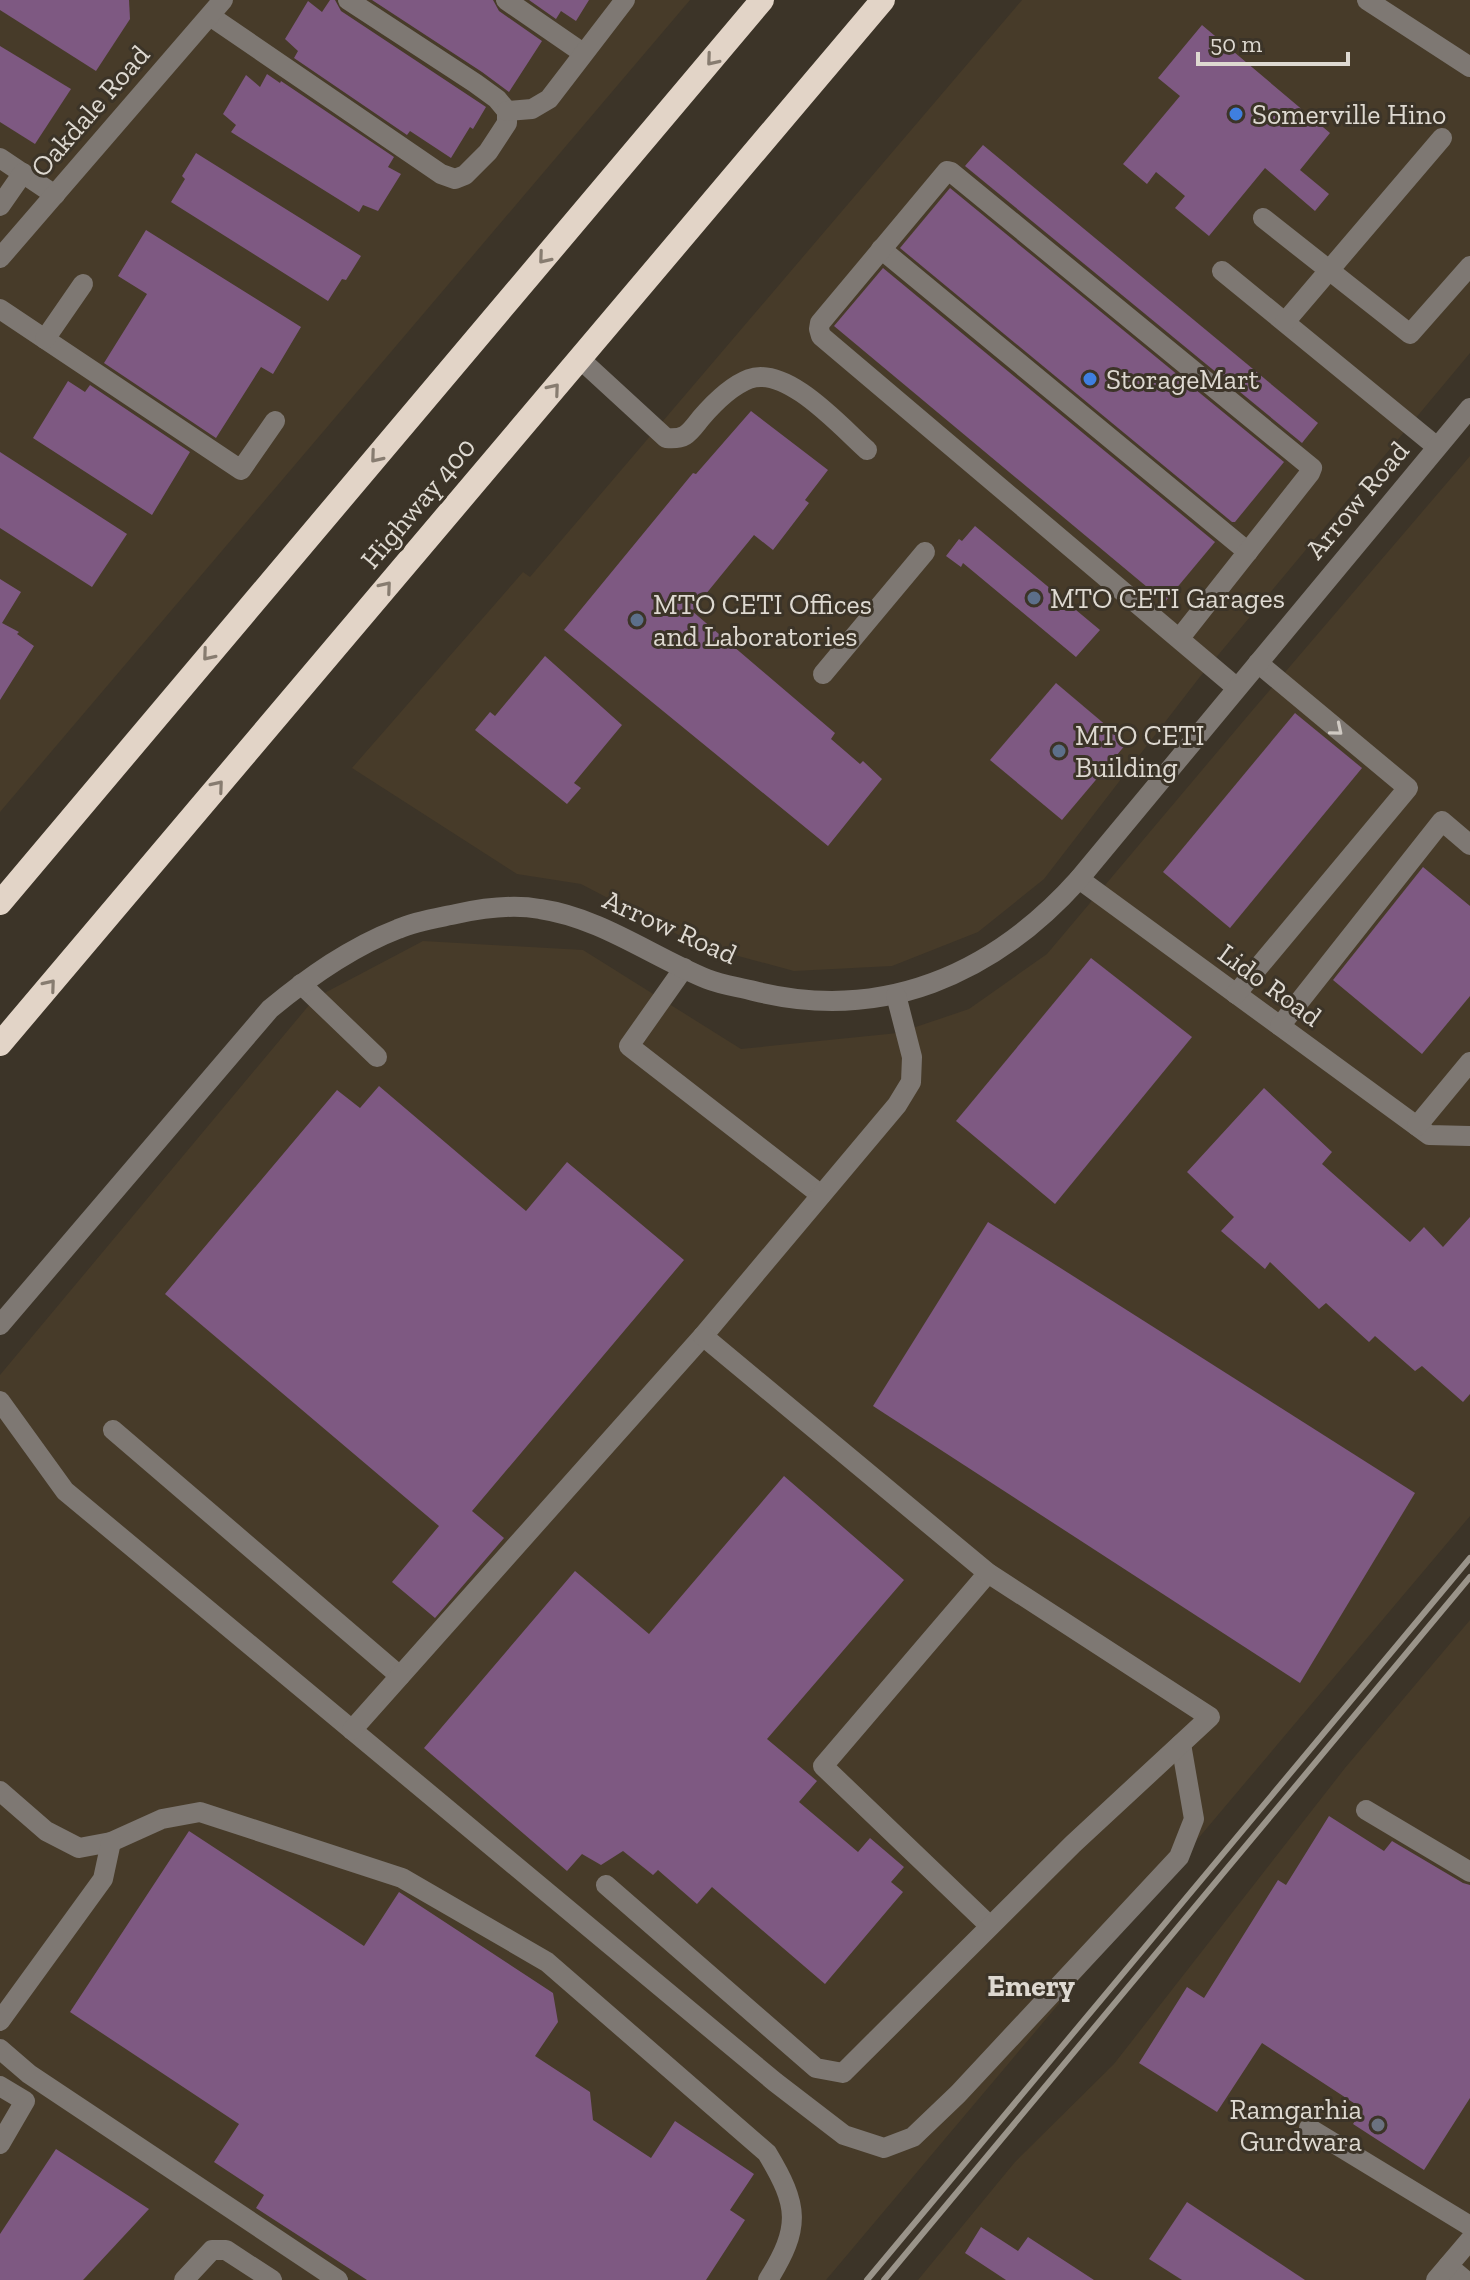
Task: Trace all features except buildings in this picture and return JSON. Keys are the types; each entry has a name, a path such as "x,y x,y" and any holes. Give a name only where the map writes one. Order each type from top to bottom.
{"highway":[{"path":"0,903 762,0"},
{"name":"Highway 400","path":"0,1044 883,0"}],"street":[{"path":"216,8 441,174 455,179 465,175 488,152 507,123 507,111 497,99 475,83 348,0"},
{"path":"506,0 583,53"},
{"path":"507,111 532,109 549,99 625,0"},
{"path":"1367,0 1470,67"},
{"name":"Oakdale Road","path":"0,258 216,8"},
{"path":"1285,322 1442,138"},
{"path":"0,158 55,195"},
{"path":"1179,639 1312,468 947,171 820,323 821,336 1179,639 1237,688"},
{"path":"0,206 23,173"},
{"path":"1263,218 1410,334 1470,266"},
{"path":"881,249 1248,552"},
{"path":"1222,271 1437,447"},
{"path":"45,339 83,284"},
{"path":"0,309 241,470 275,421"},
{"path":"580,359 666,438 679,439 690,432 716,400 749,379 768,377 800,390 867,450"},
{"name":"Arrow Road","path":"0,1325 270,1009 301,984 349,953 399,928 480,908 538,908 576,917 709,980 768,995 808,1001 851,1001 896,995 972,965 1005,947 1054,907 1079,879 1470,408"},
{"path":"823,674 925,552"},
{"path":"1236,994 1408,788 1258,663"},
{"path":"1280,1026 1442,821 1470,845"},
{"name":"Lido Road","path":"1079,879 1423,1131"},
{"path":"684,968 629,1046 821,1195"},
{"path":"301,984 377,1057"},
{"path":"352,1730 703,1336 897,1105 911,1082 912,1057 896,995"},
{"path":"1470,1062 1423,1131 1470,1136"},
{"path":"606,1885 816,2068 843,2073 1073,1844 1210,1717 988,1573 703,1336"},
{"path":"0,1401 65,1491 775,2082 844,2135 884,2148 913,2137 958,2094 1179,1857 1194,1819 1181,1744"},
{"path":"113,1430 400,1676"},
{"path":"988,1573 823,1766 990,1926"},
{"path":"0,1791 46,1831 79,1848 111,1842 162,1819 200,1812 402,1878 547,1962 767,2153 792,2205 792,2234 768,2280"},
{"path":"1366,1810 1470,1872"},
{"path":"0,2021 103,1879 111,1842"},
{"path":"0,2049 29,2074 338,2280"},
{"path":"0,2086 25,2101 0,2144"},
{"path":"1309,2128 1470,2226"},
{"path":"1465,2280 1442,2273 1470,2240"},
{"path":"184,2280 212,2250 226,2250 272,2280"}],"shaded area":[{"path":"0,0 690,0 0,812"},
{"path":"1022,0 1470,0 1470,353 1199,678 1044,879 978,932 892,966 794,971 698,945 581,884 517,874 352,768 523,572 530,577"},
{"path":"1470,456 1470,1516 826,2280 0,2280 0,1375 315,998 423,941 583,950 741,1049 898,1033 969,1009 1047,954"},
{"path":"1470,1620 1470,2280 918,2280 1015,2162 1114,2064 1345,1768"}],"railway":[{"path":"867,2280 1470,1558"},
{"path":"884,2280 1470,1577"}],"place":[{"name":"Somerville Hino","path":"1236,114"},
{"name":"StorageMart","path":"1090,379"},
{"name":"MTO CETI Garages","path":"1034,598"},
{"name":"MTO CETI Offices and Laboratories","path":"637,620"},
{"name":"MTO CETI Building","path":"1059,751"},
{"name":"Ramgarhia Gurdwara","path":"1378,2125"}],"district":[{"name":"Emery","path":"1031,1986"}]}
